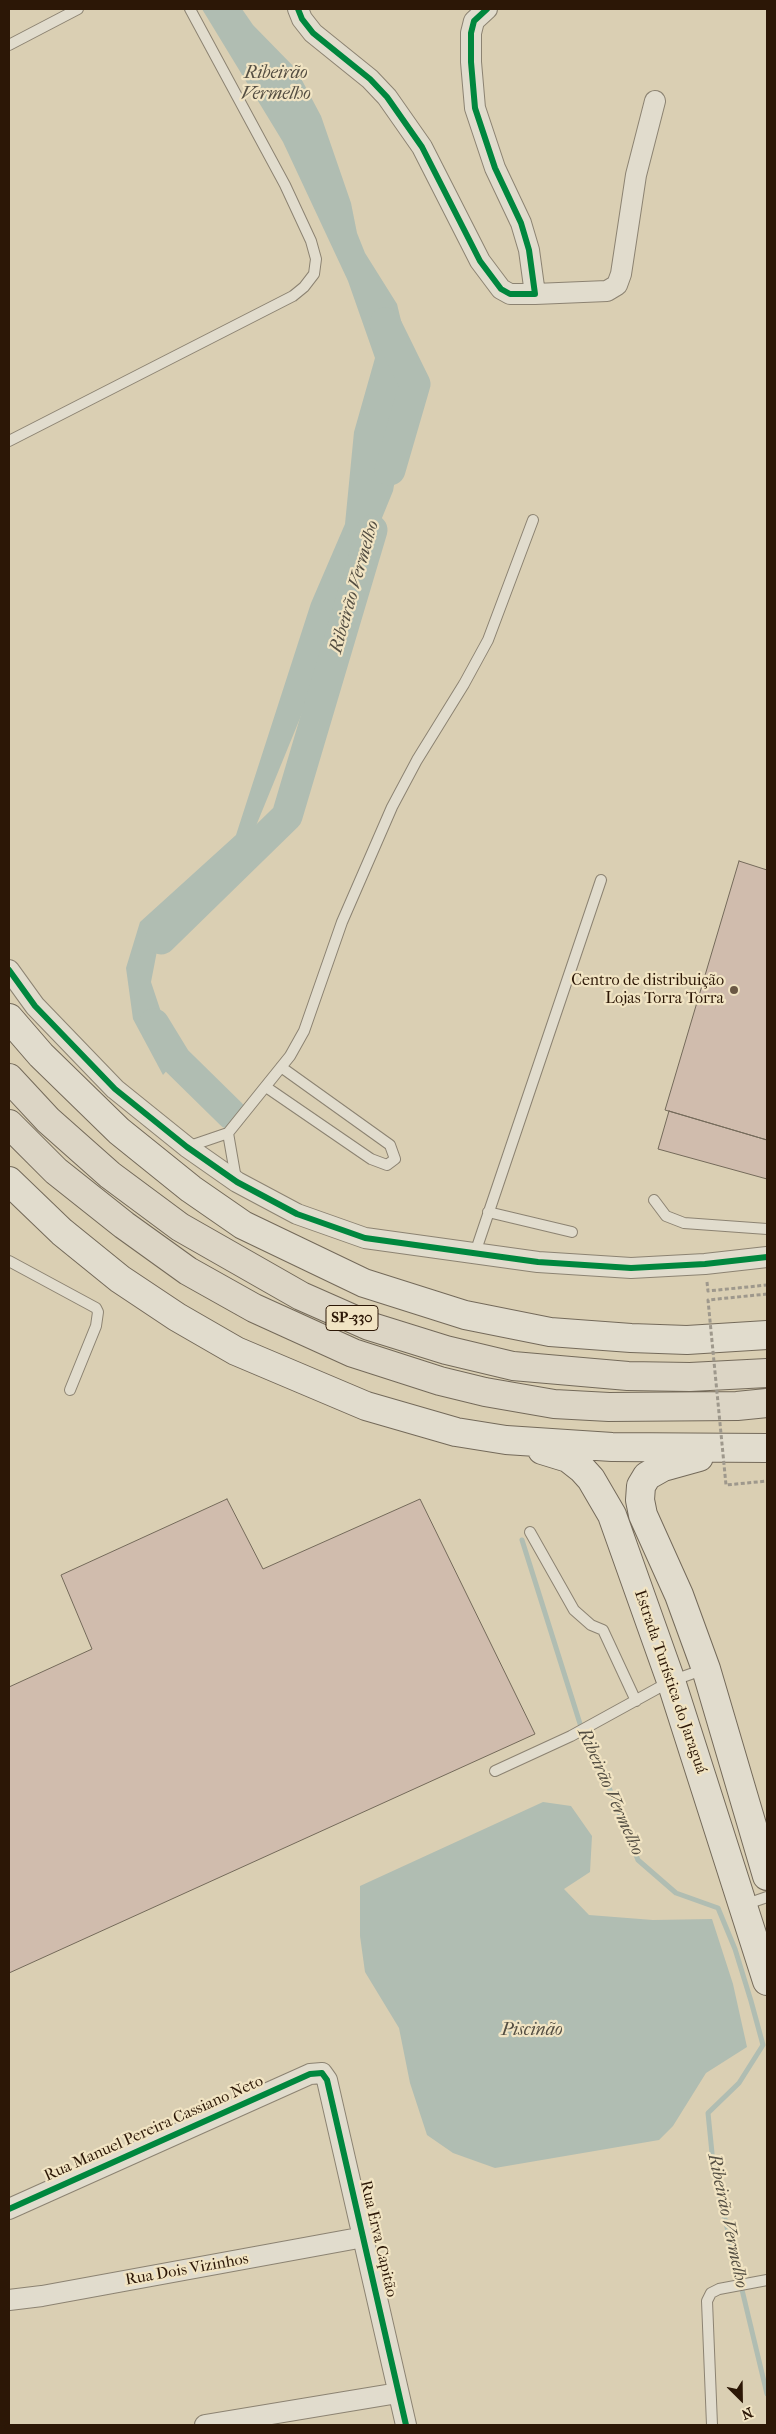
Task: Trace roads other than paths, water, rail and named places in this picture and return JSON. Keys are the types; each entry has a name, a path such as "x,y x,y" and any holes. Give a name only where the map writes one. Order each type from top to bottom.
{"highway":[{"name":"SP-330","path":"9,1078 48,1120 110,1175 180,1227 301,1296 370,1326 446,1350 512,1366 628,1376 690,1377 767,1374"},
{"name":"SP-330","path":"9,1124 56,1171 124,1225 188,1271 254,1308 353,1353 440,1381 484,1392 554,1404 609,1408 737,1406 767,1403"}],"main road":[{"path":"9,1018 40,1055 118,1131 191,1189 243,1225 364,1283 465,1315 550,1332 687,1340 767,1335"},
{"path":"9,1181 62,1232 120,1279 236,1351 366,1406 456,1432 506,1440 612,1447 756,1448"},
{"name":"Estrada Turística do Jaraguá","path":"506,1440 568,1458 582,1469 591,1480 612,1516 671,1681 755,1901 767,1980"},
{"name":"Estrada Turística do Jaraguá","path":"756,1448 663,1466 647,1476 641,1486 640,1500 643,1515 679,1596 706,1669 767,1876"}],"street":[{"path":"298,9 302,19 313,33 370,79 387,97 422,148 480,261 501,290 510,294 607,291 617,285 621,274 636,175 655,101"},
{"path":"487,9 474,21 471,33 471,62 475,108 495,168 520,223 528,250 535,294"},
{"path":"9,970 35,1006 115,1089 188,1147 237,1182 297,1214 365,1238 538,1262 631,1268 705,1264 767,1257"},
{"name":"Rua Erva Capitão","path":"310,2074 322,2073 327,2080 406,2425"},
{"name":"Rua Manuel Pereira Cassiano Neto","path":"9,2209 310,2074"},
{"name":"Rua Dois Vizinhos","path":"9,2300 42,2296 364,2237"},
{"path":"205,2425 398,2393"}],"lane":[{"path":"9,45 78,9"},
{"path":"9,441 293,296 304,287 314,274 316,259 311,241 289,193 190,9"},
{"path":"188,1147 228,1133 282,1067 304,1031 342,922 392,807 417,760 464,684 488,640 533,520"},
{"path":"476,1253 488,1212 601,880"},
{"path":"266,1087 371,1159 387,1165 395,1159 390,1145 282,1067"},
{"path":"228,1133 237,1182"},
{"path":"654,1200 666,1216 684,1223 767,1229"},
{"path":"488,1212 572,1232"},
{"path":"9,1261 96,1308 98,1312 96,1326 70,1390"},
{"path":"530,1532 574,1610 591,1625 603,1630 636,1701"},
{"path":"495,1771 532,1755 618,1711 671,1681 706,1669"},
{"path":"712,2425 707,2301 711,2294 720,2289 767,2280"}],"water":[{"name":"Ribeirão Vermelho","path":"202,9 242,9 253,25 296,69 321,116 351,203 357,233 365,253 397,304 404,333 402,440 393,491 249,843 157,951 151,982 162,1015 185,1050 163,1075 133,1019 126,968 140,922 236,835 311,603 345,524 354,432 375,358 348,281 283,142"},
{"name":"Piscinão","path":"543,1802 571,1806 592,1836 590,1872 564,1889 589,1915 653,1920 712,1919 733,1984 747,2047 706,2073 673,2126 659,2140 495,2168 453,2153 427,2135 410,2083 399,2028 365,1972 360,1936 360,1886"}],"waterway":[{"name":"Ribeirão Vermelho","path":"385,323 415,384 390,470"},
{"name":"Ribeirão Vermelho","path":"161,939 287,816 372,530"},
{"name":"Ribeirão Vermelho","path":"154,1024 176,1060 231,1114"},
{"name":"Ribeirão Vermelho","path":"522,1540 582,1730 606,1780 638,1860 676,1893 718,1908 735,1949 751,2001 763,2045 739,2083 708,2113 714,2173 767,2394"}],"place":[{"name":"Centro de distribuição Lojas Torra Torra","path":"734,990"}]}
